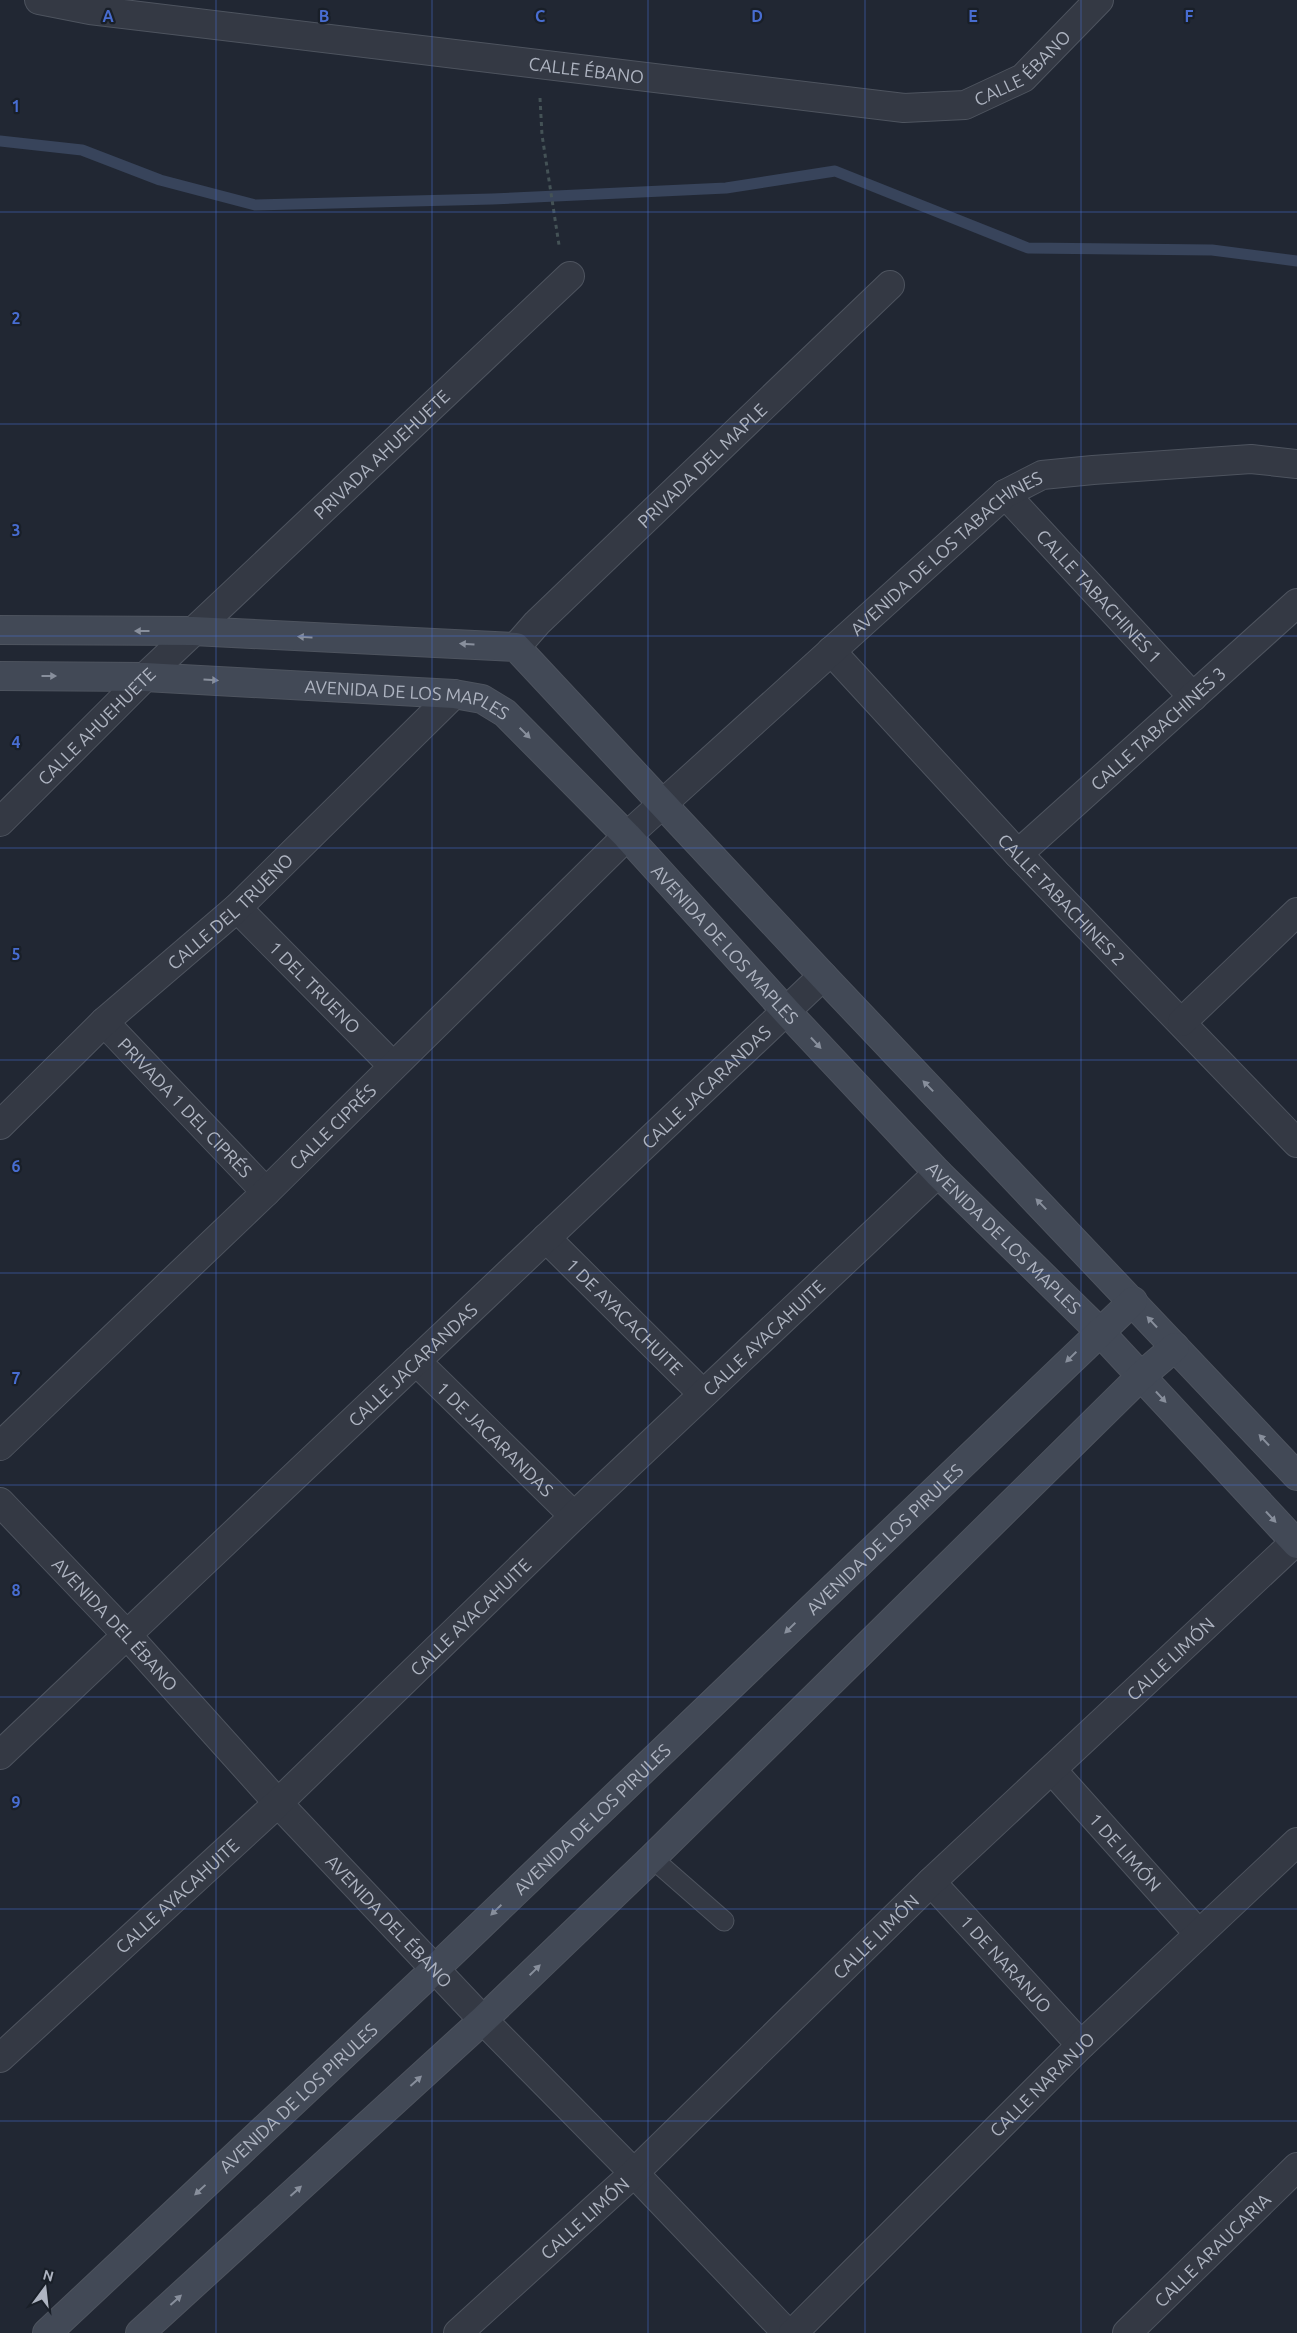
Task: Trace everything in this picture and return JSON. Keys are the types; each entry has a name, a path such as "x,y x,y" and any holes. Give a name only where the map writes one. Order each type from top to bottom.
{"street":[{"name":"CALLE ÉBANO","path":"39,0 99,11 904,108 965,106 1023,78 1098,0"},
{"name":"PRIVADA AHUEHUETE","path":"193,631 570,276"},
{"name":"PRIVADA DEL MAPLE","path":"516,647 537,623 890,285"},
{"name":"AVENIDA DE LOS TABACHINES","path":"662,804 1004,494 1042,476 1093,470 1251,459 1297,464"},
{"name":"CALLE TABACHINES 1","path":"1004,494 1193,697"},
{"name":"CALLE TABACHINES 3","path":"1018,854 1297,603"},
{"path":"0,630 193,631 516,647 823,976 1297,1476"},
{"name":"CALLE AHUEHUETE","path":"0,822 193,631"},
{"name":"CALLE TABACHINES 2","path":"831,651 1018,854 1297,1143"},
{"name":"AVENIDA DE LOS MAPLES","path":"0,676 145,677 454,694 482,699 505,713 627,836 786,1011 938,1173 1099,1331 1296,1543"},
{"name":"CALLE DEL TRUENO","path":"0,1125 104,1022 237,908 454,694"},
{"name":"CALLE CIPRÉS","path":"0,1446 266,1192 627,836 662,804"},
{"name":"1 DEL TRUENO","path":"237,908 393,1066"},
{"path":"1182,1022 1297,912"},
{"name":"CALLE JACARANDAS","path":"0,1755 823,976"},
{"name":"PRIVADA 1 DEL CIPRÉS","path":"104,1022 266,1192"},
{"name":"CALLE AYACAHUITE","path":"0,2058 278,1803 574,1516 938,1173"},
{"name":"1 DE AYACACHUITE","path":"546,1238 704,1394"},
{"name":"AVENIDA DE LOS PIRULES","path":"47,2333 436,1968 1099,1331 1133,1301"},
{"path":"140,2333 483,2020 652,1858 1141,1376 1175,1347"},
{"name":"1 DE JACARANDAS","path":"416,1361 574,1516"},
{"name":"AVENIDA DEL ÉBANO","path":"0,1502 126,1635 278,1803 436,1968 483,2020 634,2173 787,2333"},
{"name":"CALLE LIMÓN","path":"458,2333 634,2173 931,1882 1296,1543"},
{"name":"1 DE LIMÓN","path":"1052,1770 1198,1934"},
{"name":"CALLE NARANJO","path":"793,2333 1081,2045 1297,1842"},
{"name":"1 DE NARANJO","path":"931,1882 1081,2045"},
{"name":"CALLE ARAUCARIA","path":"1127,2333 1297,2167"}],"lane":[{"path":"652,1858 724,1921"}],"path":[{"path":"542,135 560,250"}],"waterway":[{"path":"0,141 82,150 160,180 255,205 492,199 726,188 835,171 1028,248 1212,250 1297,261"}]}
